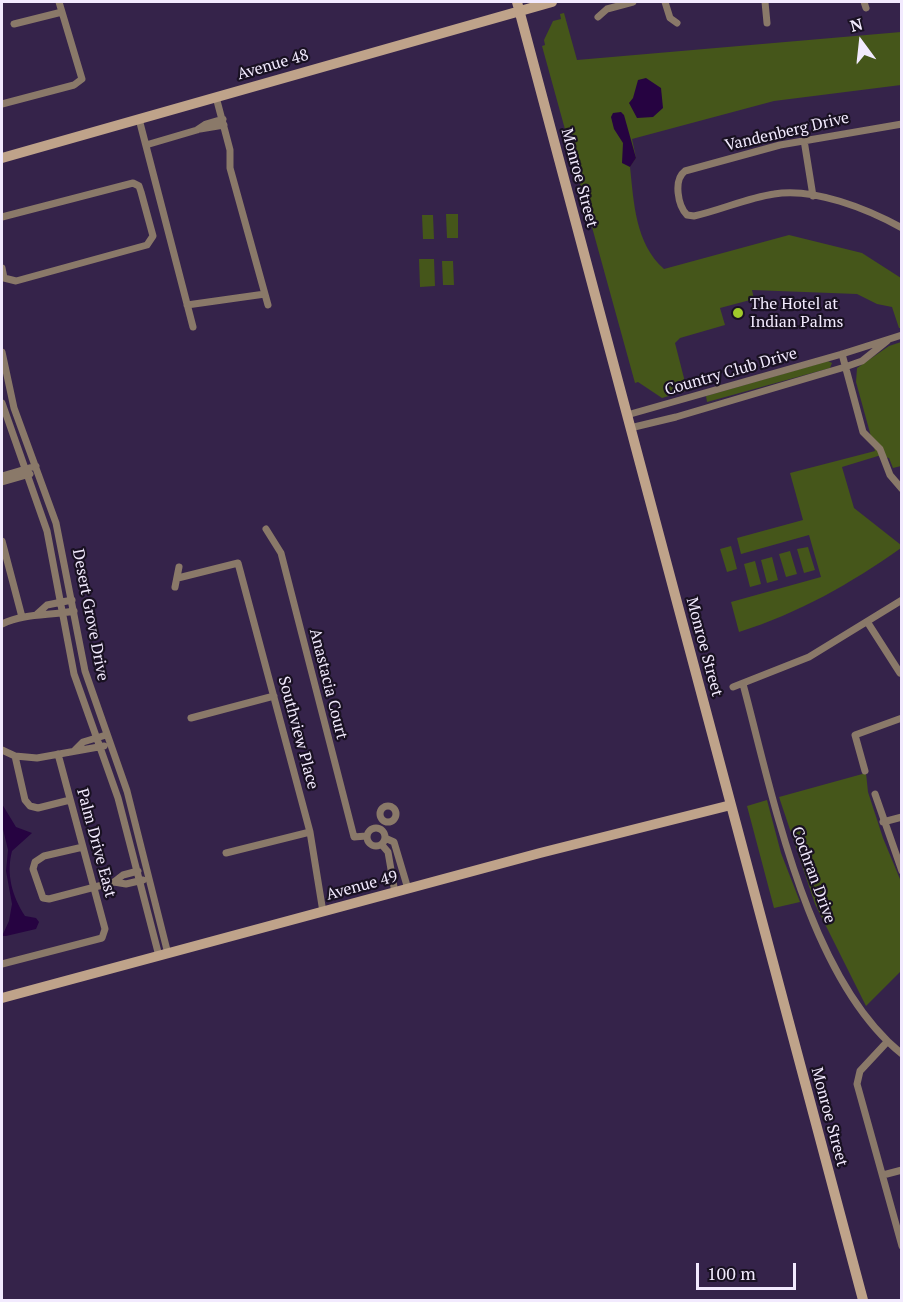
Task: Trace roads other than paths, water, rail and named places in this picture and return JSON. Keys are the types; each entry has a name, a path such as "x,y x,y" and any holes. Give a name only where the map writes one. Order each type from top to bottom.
{"main road":[{"name":"Avenue 48","path":"2,158 216,97 518,6 552,2"},
{"name":"Monroe Street","path":"518,6 863,1300"},
{"name":"Avenue 49","path":"2,998 540,853 731,806"}],"street":[{"path":"2,104 74,85 82,79 59,2"},
{"path":"598,17 607,9 633,2"},
{"path":"665,2 670,18 677,23"},
{"path":"765,2 767,23"},
{"path":"14,24 62,12"},
{"path":"216,97 230,150 230,168 268,305"},
{"path":"139,119 193,327"},
{"path":"146,145 224,122"},
{"name":"Vandenberg Drive","path":"813,196 790,193 772,194 701,215 687,215 681,207 678,182 681,174 804,140 902,124"},
{"path":"804,140 813,196 871,212 901,227"},
{"path":"2,217 133,183 139,186 153,236 147,245 16,281 4,278 2,268"},
{"path":"187,305 265,294"},
{"name":"Country Club Drive","path":"627,415 902,335"},
{"name":"Country Club Drive","path":"630,428 676,417 845,367 862,361 890,338"},
{"name":"Desert Grove Drive","path":"2,352 14,408 56,524 85,670 127,791 146,869 163,955"},
{"path":"842,354 863,432 880,449 891,475 902,489"},
{"name":"Desert Grove Drive","path":"2,403 47,531 74,674 118,798 136,871 163,955"},
{"path":"2,476 25,467 36,466"},
{"path":"2,482 28,477 36,466"},
{"name":"Anastacia Court","path":"266,529 281,552 354,837 366,836 371,846 383,842"},
{"path":"2,542 22,617"},
{"name":"Southview Place","path":"178,578 238,563 310,832 323,912"},
{"path":"175,587 179,567"},
{"path":"2,578 11,575"},
{"path":"37,614 48,605 72,600"},
{"path":"733,687 809,657 868,623 902,600"},
{"path":"2,624 37,614 51,616 74,611"},
{"path":"868,623 900,673"},
{"name":"Cochran Drive","path":"743,684 782,831 805,901 861,1012 887,1042 902,1054"},
{"path":"191,718 274,696"},
{"path":"865,771 855,735 902,718"},
{"path":"75,750 83,742 106,735"},
{"path":"2,750 15,756 37,758 109,744"},
{"name":"Palm Drive East","path":"2,964 102,938 105,929 58,754"},
{"path":"15,756 25,800 30,806 38,808 70,800"},
{"path":"875,795 902,871"},
{"path":"883,822 902,817"},
{"path":"384,821 380,829 388,852 395,893"},
{"path":"366,836 373,828 380,829"},
{"path":"226,853 310,832"},
{"path":"383,842 394,842 408,889"},
{"path":"83,847 37,859 33,869 38,890 43,898 49,899 94,888 114,882 123,875 146,869"},
{"path":"114,882 126,884 148,879"},
{"path":"887,1042 860,1071 856,1079 902,1246"},
{"path":"883,1175 902,1170"}],"place":[{"name":"The Hotel at Indian Palms","path":"738,313"}]}
